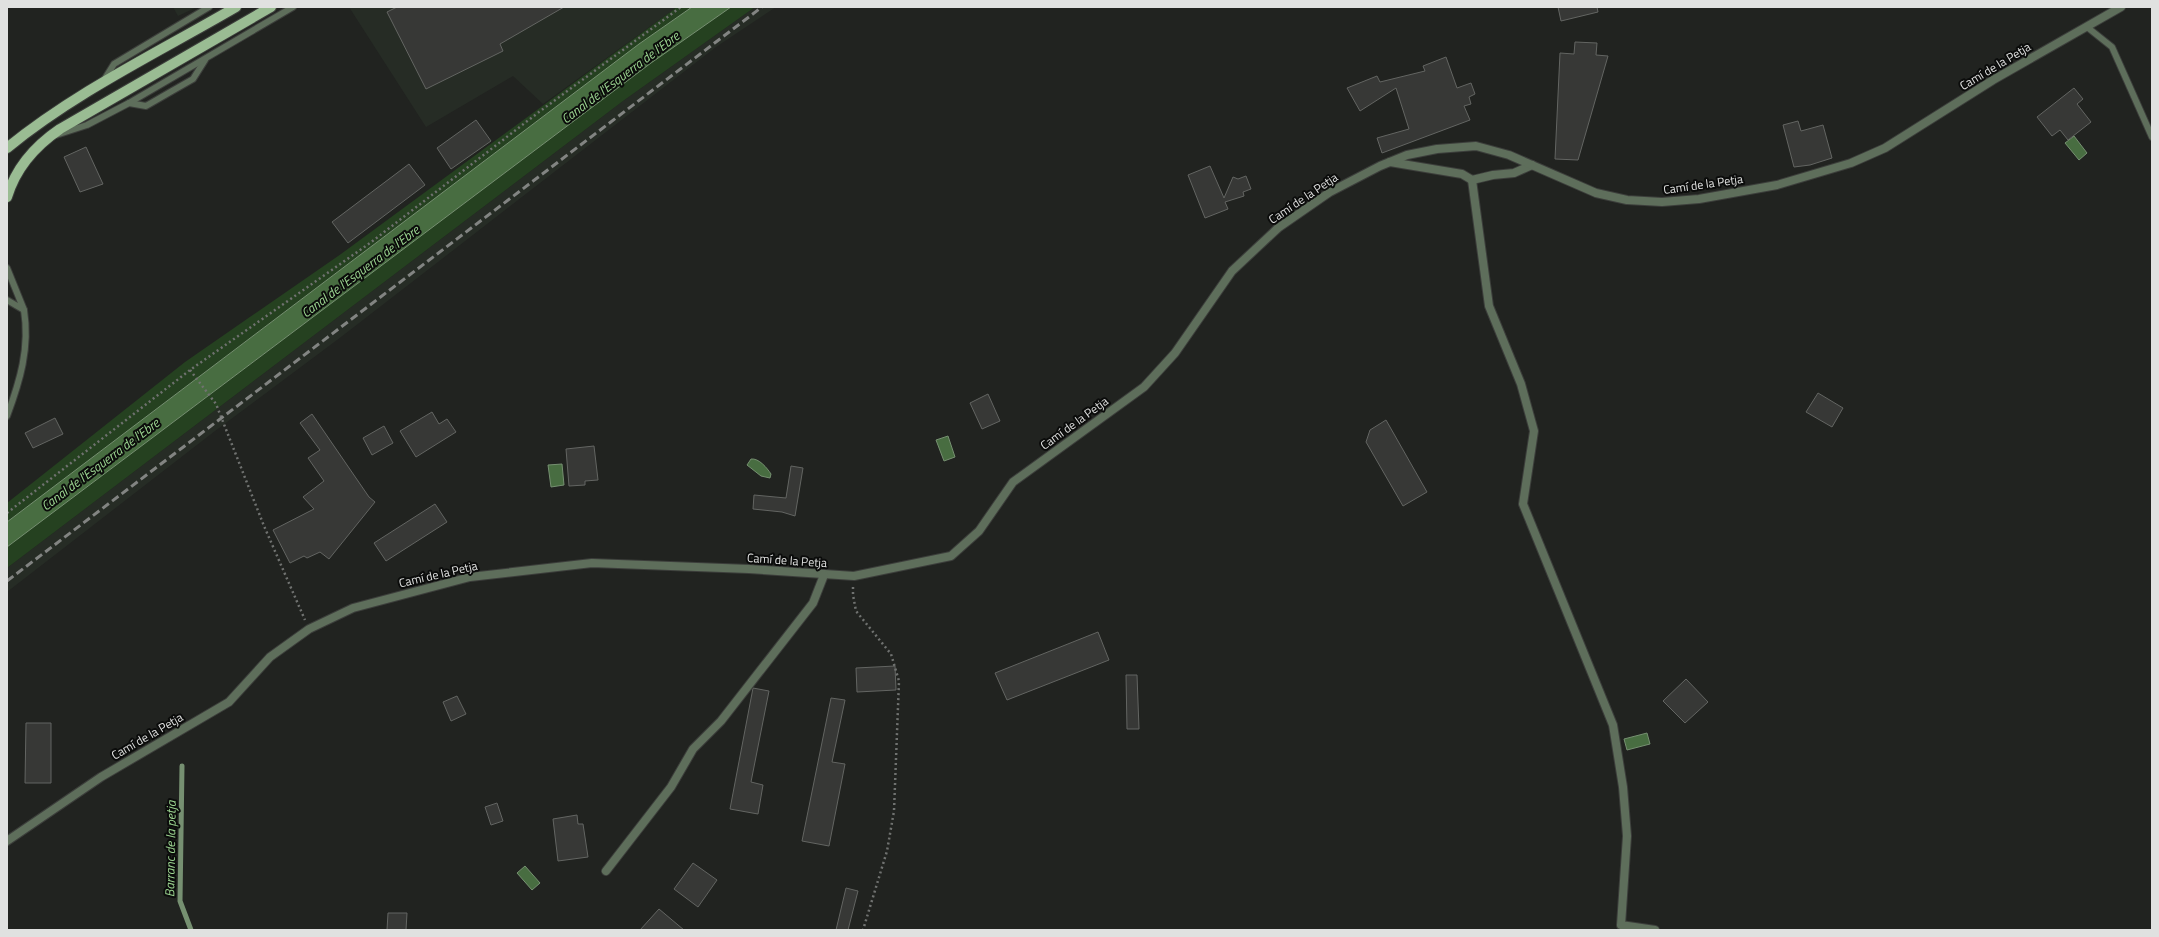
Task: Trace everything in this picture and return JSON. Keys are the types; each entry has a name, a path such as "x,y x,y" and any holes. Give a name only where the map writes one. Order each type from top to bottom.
{"main road":[{"path":"7,148 53,113 102,83 236,7"},
{"path":"7,197 18,171 30,154 46,138 88,111 271,7"}],"street":[{"name":"Camí de la Petja","path":"7,841 101,777 229,702 270,657 309,629 353,608 470,577 592,563 749,569 854,576 951,556 979,531 1014,482 1144,387 1175,353 1232,271 1278,228 1330,192 1407,155 1437,149 1476,146 1509,155 1596,192 1627,200 1662,202 1699,199 1777,185 1851,163 1885,148 1993,80 2121,7"},
{"path":"1390,162 1462,174 1472,180 1493,175 1514,173 1532,165"},
{"path":"1472,180 1489,306 1520,384 1534,431 1523,504 1613,725 1623,787 1626,836 1621,925 1655,930"},
{"path":"606,871 671,787 693,749 721,721 813,603 824,575"}],"lane":[{"path":"46,138 87,125 128,103 293,7"},
{"path":"102,83 114,64 207,8"},
{"path":"2087,27 2112,47 2152,137"},
{"path":"128,103 146,106 193,79 206,58"},
{"path":"7,268 24,310 26,324 25,354 20,381 7,416"},
{"path":"7,300 24,310"}],"path":[{"path":"7,513 190,370 370,243 539,112 681,7"},
{"path":"190,370 212,399 309,629"},
{"path":"854,576 853,595 856,611 891,654 900,681 894,811 887,851 863,930"}],"shaded area":[{"path":"173,7 197,7 178,16"},
{"path":"349,7 677,7 543,104 513,76 426,127"},
{"path":"677,7 692,7 639,44 7,522 7,503 185,362 341,254"},
{"path":"731,7 755,7 623,101 7,568 7,547 651,63"},
{"path":"755,7 776,7 716,47 341,337 215,431 7,592 7,568 623,101"}],"water":[{"name":"Canal de l'Esquerra de l'Ebre","path":"692,7 731,7 651,63 7,547 7,522 639,44"},
{"path":"2074,136 2087,153 2079,160 2065,143"},
{"path":"948,436 955,457 944,461 936,440"},
{"path":"751,459 757,460 765,466 771,474 770,478 761,476 747,465"},
{"path":"562,464 564,485 551,487 548,465"},
{"path":"1647,733 1650,744 1627,750 1624,739"},
{"path":"525,866 540,883 532,890 517,873"}],"building":[{"path":"397,7 564,7 500,44 503,51 426,89 387,12"},
{"path":"1558,7 1597,7 1598,12 1561,21"},
{"path":"1575,42 1597,43 1596,55 1608,56 1578,160 1555,159 1560,53 1574,54"},
{"path":"1446,57 1457,88 1471,83 1475,94 1469,97 1471,104 1464,106 1470,120 1382,153 1377,138 1409,129 1396,88 1360,111 1347,88 1377,76 1380,82 1425,71 1423,66"},
{"path":"2074,88 2083,99 2077,104 2091,122 2068,140 2060,130 2052,136 2037,117"},
{"path":"476,120 491,141 451,169 437,148"},
{"path":"1798,121 1801,131 1823,125 1832,158 1810,165 1794,167 1783,125"},
{"path":"86,147 103,184 80,192 64,157"},
{"path":"409,164 425,185 348,243 332,222"},
{"path":"1210,166 1224,198 1233,177 1238,179 1246,176 1251,189 1243,192 1244,196 1225,202 1228,209 1205,218 1188,175"},
{"path":"1818,393 1843,408 1832,427 1806,412"},
{"path":"988,394 1000,421 982,429 970,403"},
{"path":"432,412 439,424 447,419 456,432 416,457 400,431"},
{"path":"312,414 369,497 375,502 329,559 320,552 307,558 304,556 290,563 273,530 314,509 303,497 324,481 308,458 320,450 300,423"},
{"path":"55,418 63,434 33,448 25,433"},
{"path":"1386,420 1427,492 1403,506 1366,442 1370,430"},
{"path":"384,426 393,443 372,455 363,438"},
{"path":"594,446 598,480 585,481 585,485 569,486 566,449"},
{"path":"791,466 803,468 795,516 782,512 753,509 754,495 786,498"},
{"path":"435,504 447,522 386,561 374,543"},
{"path":"1098,632 1109,660 1007,700 995,673"},
{"path":"895,666 896,690 857,692 856,668"},
{"path":"1126,675 1137,675 1139,729 1127,729"},
{"path":"1686,679 1708,702 1685,723 1663,701"},
{"path":"753,688 769,691 751,782 763,785 758,814 730,809"},
{"path":"457,696 466,714 451,721 443,702"},
{"path":"831,698 845,700 832,762 845,764 829,846 802,841"},
{"path":"26,723 51,723 51,783 25,783"},
{"path":"497,803 503,821 491,825 485,807"},
{"path":"577,815 578,824 583,824 588,857 558,861 553,819"},
{"path":"693,863 717,880 698,907 674,889"},
{"path":"846,888 858,891 848,930 836,930"},
{"path":"659,909 684,930 640,930"},
{"path":"388,913 407,913 406,930 387,930"}],"waterway":[{"name":"Barranc de la petja","path":"182,766 180,901 191,930"}],"railway":[{"path":"7,581 762,7"}]}
